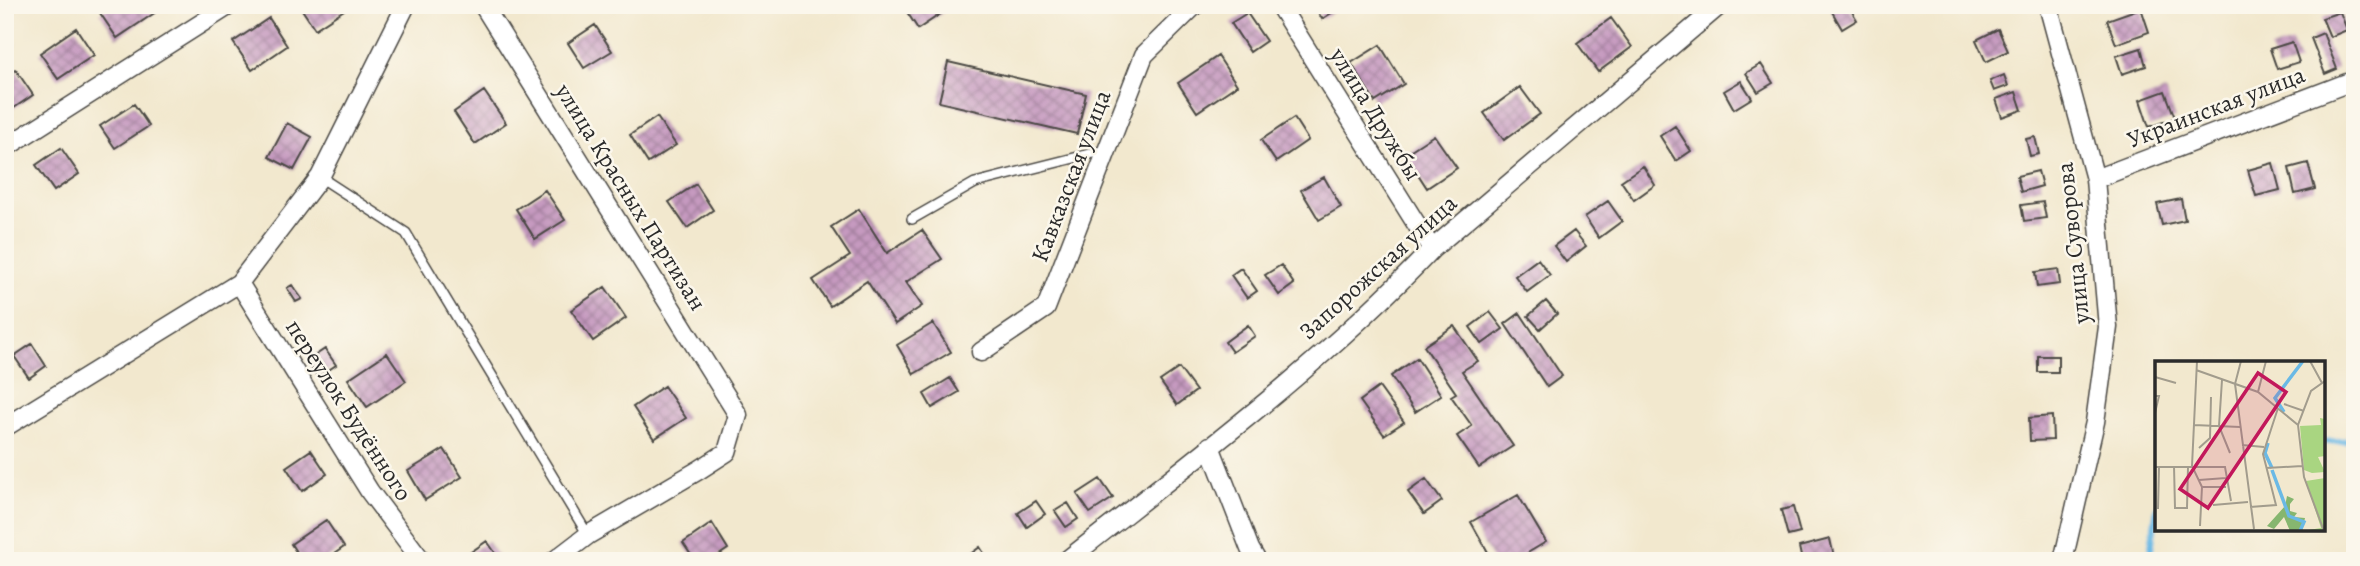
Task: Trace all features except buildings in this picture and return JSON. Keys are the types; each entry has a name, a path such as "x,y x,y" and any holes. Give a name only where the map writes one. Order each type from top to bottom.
{"street":[{"path":"5,148 230,5"},
{"path":"5,427 239,283 320,177 406,5"},
{"name":"улица Красных Партизан","path":"483,5 738,415 727,452 588,535"},
{"name":"Кавказская улица","path":"981,352 1046,308 1144,55 1195,5"},
{"name":"улица Дружбы","path":"1279,5 1432,249"},
{"name":"Запорожская улица","path":"1066,561 1280,389 1389,292 1432,249 1720,5"},
{"name":"улица Суворова","path":"2048,5 2095,179 2108,327 2095,422 2063,561"},
{"name":"Украинская улица","path":"2095,179 2355,80"},
{"name":"переулок Будённого","path":"239,283 370,492 422,561"},
{"path":"1210,446 1257,561"},
{"path":"554,561 588,535"}],"lane":[{"path":"912,219 975,183 1107,149"},
{"path":"320,177 406,233 588,535"}],"waterway":[{"path":"2325,442 2355,440"},
{"path":"2149,561 2155,521"}]}
